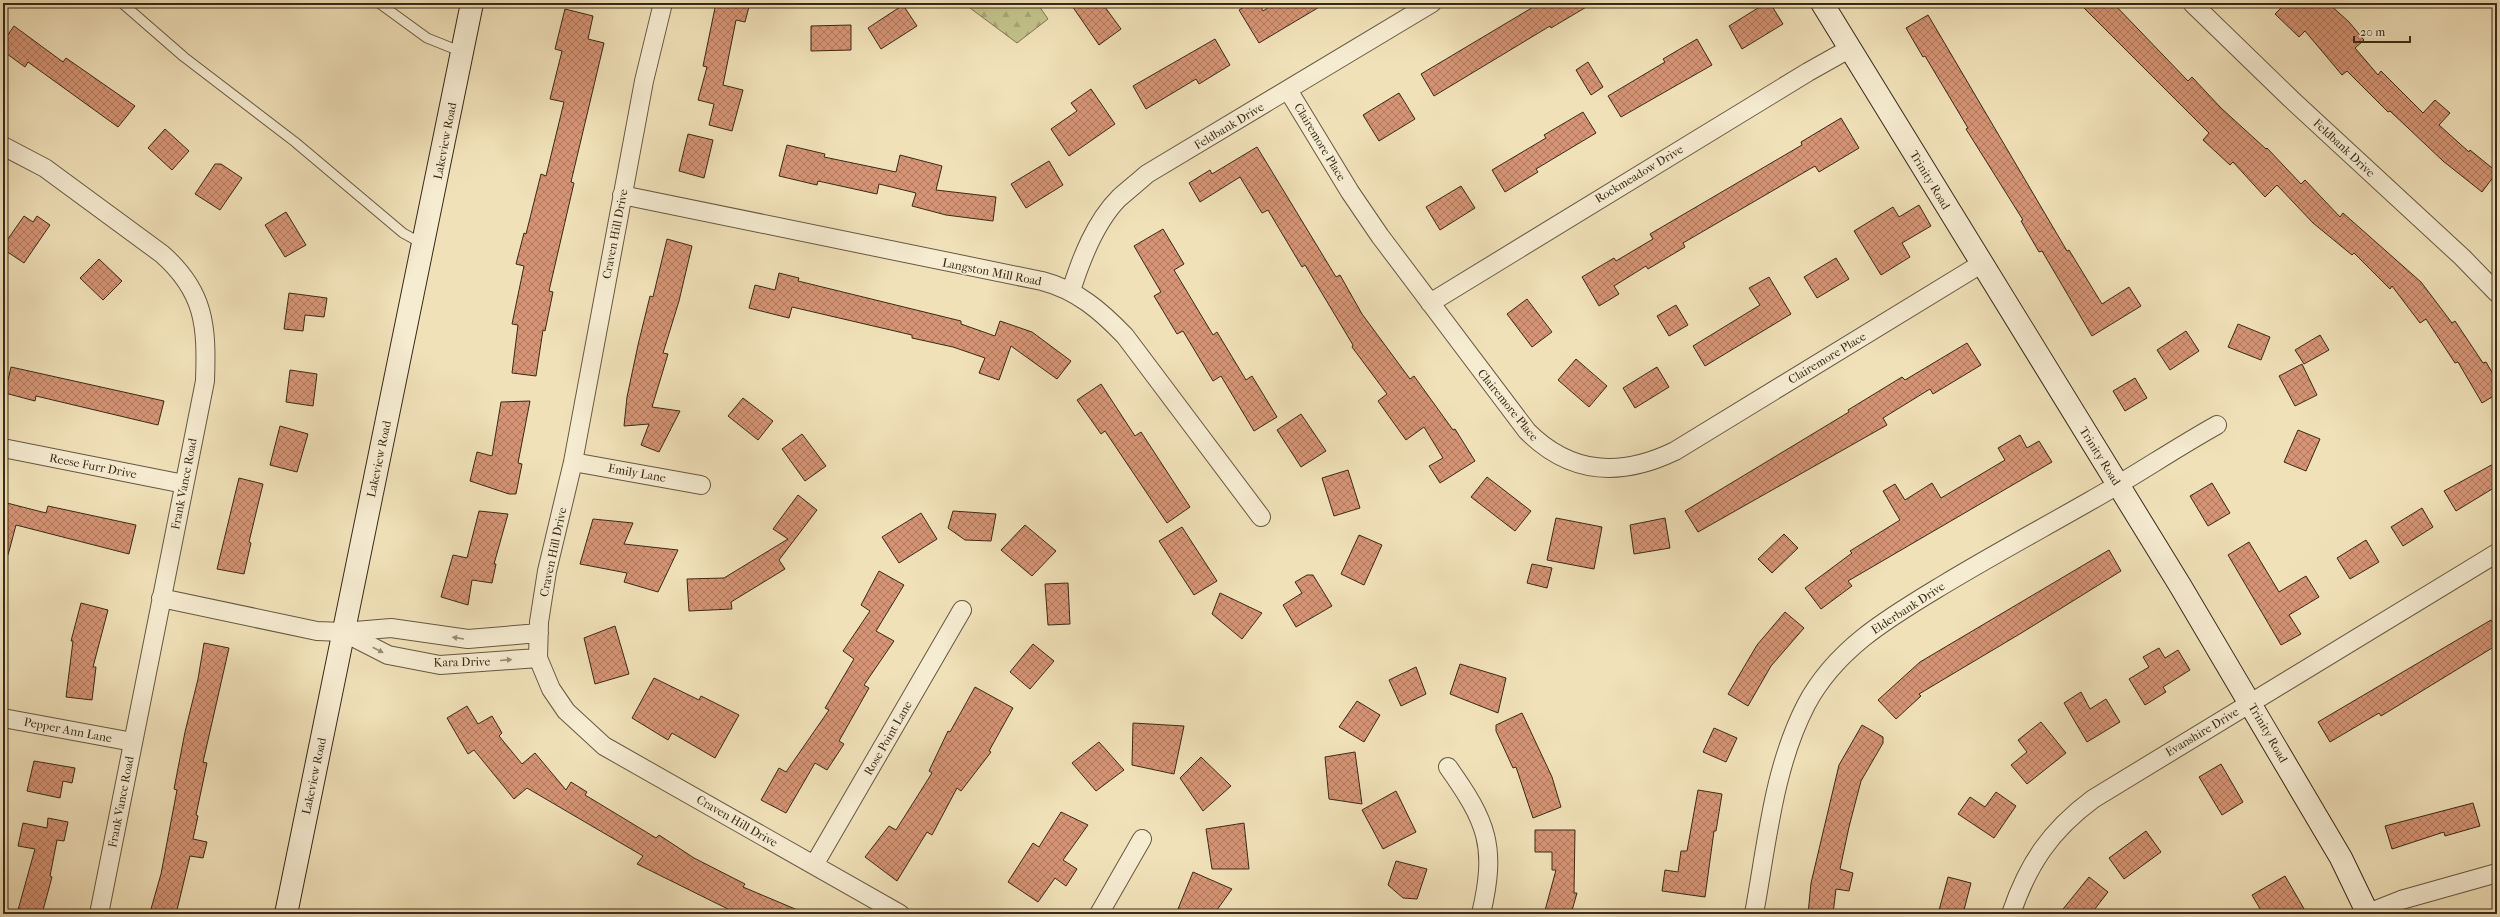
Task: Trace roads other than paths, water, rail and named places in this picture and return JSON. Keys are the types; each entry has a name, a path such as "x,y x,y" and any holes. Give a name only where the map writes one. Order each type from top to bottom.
{"street":[{"name":"Lakeview Road","path":"286,914 424,245 472,3"},
{"name":"Craven Hill Drive","path":"664,3 644,81 573,462 547,571 539,633 538,658 551,689 566,711 604,746 900,914"},
{"name":"Feldbank Drive","path":"1071,291 1079,267 1098,228 1118,200 1147,174 1432,3"},
{"name":"Trinity Road","path":"1822,3 2250,703 2341,858 2368,914"},
{"name":"Feldbank Drive","path":"2192,3 2290,99 2462,256 2497,293"},
{"name":"Rockmeadow Drive","path":"1430,303 1794,80 1850,49"},
{"name":"Clairemore Place","path":"1288,90 1350,192 1430,303 1527,431 1538,442 1559,456 1584,465 1623,468 1651,462 1675,451 1981,264"},
{"name":"Frank Vance Road","path":"3,146 45,168 162,254 175,266 196,297 203,318 206,346 205,381 99,914"},
{"name":"Langston Mill Road","path":"622,195 1042,281 1071,291 1108,318 1125,336 1261,517"},
{"name":"Elderbank Drive","path":"1754,914 1779,777 1790,739 1807,703 1841,657 1881,623 1975,565 2118,485 2182,444 2217,425"},
{"name":"Reese Furr Drive","path":"3,448 184,484"},
{"name":"Emily Lane","path":"573,462 701,485"},
{"name":"Evanshire Drive","path":"2012,914 2021,884 2037,857 2063,824 2092,798 2497,553"},
{"name":"Kara Drive","path":"161,598 317,631 343,632 391,628 468,639 539,633"},
{"name":"Rose Point Lane","path":"814,865 962,610"},
{"name":"Kara Drive","path":"343,632 388,655 440,665 538,658"},
{"name":"Pepper Ann Lane","path":"3,718 133,742"},
{"path":"1448,767 1472,801 1488,841 1490,865 1488,884 1481,914"},
{"path":"1099,914 1142,839"},
{"path":"2368,914 2401,900 2497,873"}],"lane":[{"path":"122,3 184,57 295,142 403,233 424,245"},
{"path":"379,3 421,35 462,52"}]}
